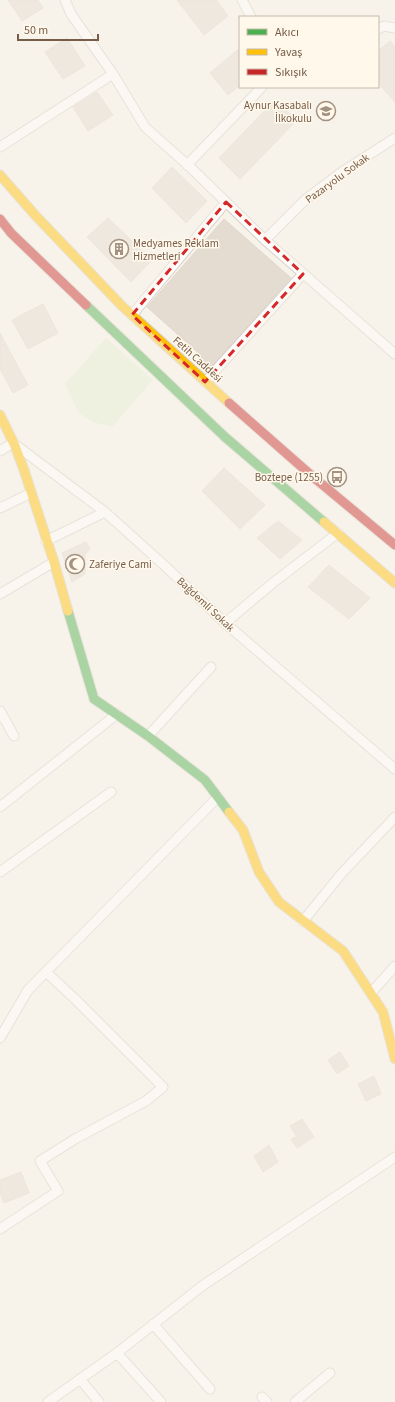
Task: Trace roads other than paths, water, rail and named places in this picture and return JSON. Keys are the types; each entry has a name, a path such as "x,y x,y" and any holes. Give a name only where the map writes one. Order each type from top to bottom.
{"main road":[{"name":"Fetih Caddesi","path":"0,175 35,215 132,315 312,476 395,545"},
{"path":"0,220 11,233 172,388 226,437 395,583"},
{"path":"0,415 19,456 54,562 94,699 148,736 205,780 243,830 259,872 279,902 343,951 383,1012 395,1059"}],"street":[{"path":"65,0 71,14 113,74 145,127 265,240 394,352"},
{"path":"242,0 250,16"},
{"path":"379,28 384,26 395,28"},
{"path":"0,147 113,74"},
{"path":"187,165 261,88"},
{"name":"Pazaryolu Sokak","path":"265,240 306,198 342,172 395,138"},
{"path":"132,315 226,202"},
{"path":"206,382 303,274"},
{"path":"0,451 13,443"},
{"name":"Bağdemli Sokak","path":"13,443 105,512 225,623 395,769"},
{"path":"0,508 31,493"},
{"path":"46,541 105,512"},
{"path":"225,623 274,582 338,533"},
{"path":"0,594 54,562"},
{"path":"148,736 212,667"},
{"path":"0,711 14,736"},
{"path":"0,807 117,714"},
{"path":"0,872 111,792"},
{"path":"0,1038 28,990 218,797"},
{"path":"303,920 342,873 395,816"},
{"path":"371,993 395,966"},
{"path":"0,1229 58,1191 40,1161 75,1139 146,1101 163,1087 46,972"},
{"path":"48,1402 117,1353 202,1286 395,1157"},
{"path":"153,1324 210,1389"},
{"path":"117,1353 161,1402"},
{"path":"295,1402 330,1373"},
{"path":"80,1379 99,1402"}],"place":[{"name":"Aynur Kasabalı İlkokulu","path":"326,111"},
{"name":"Medyames Reklam Hizmetleri","path":"119,249"},
{"name":"Boztepe (1255)","path":"337,477"},
{"name":"Zaferiye Cami","path":"75,564"}]}
